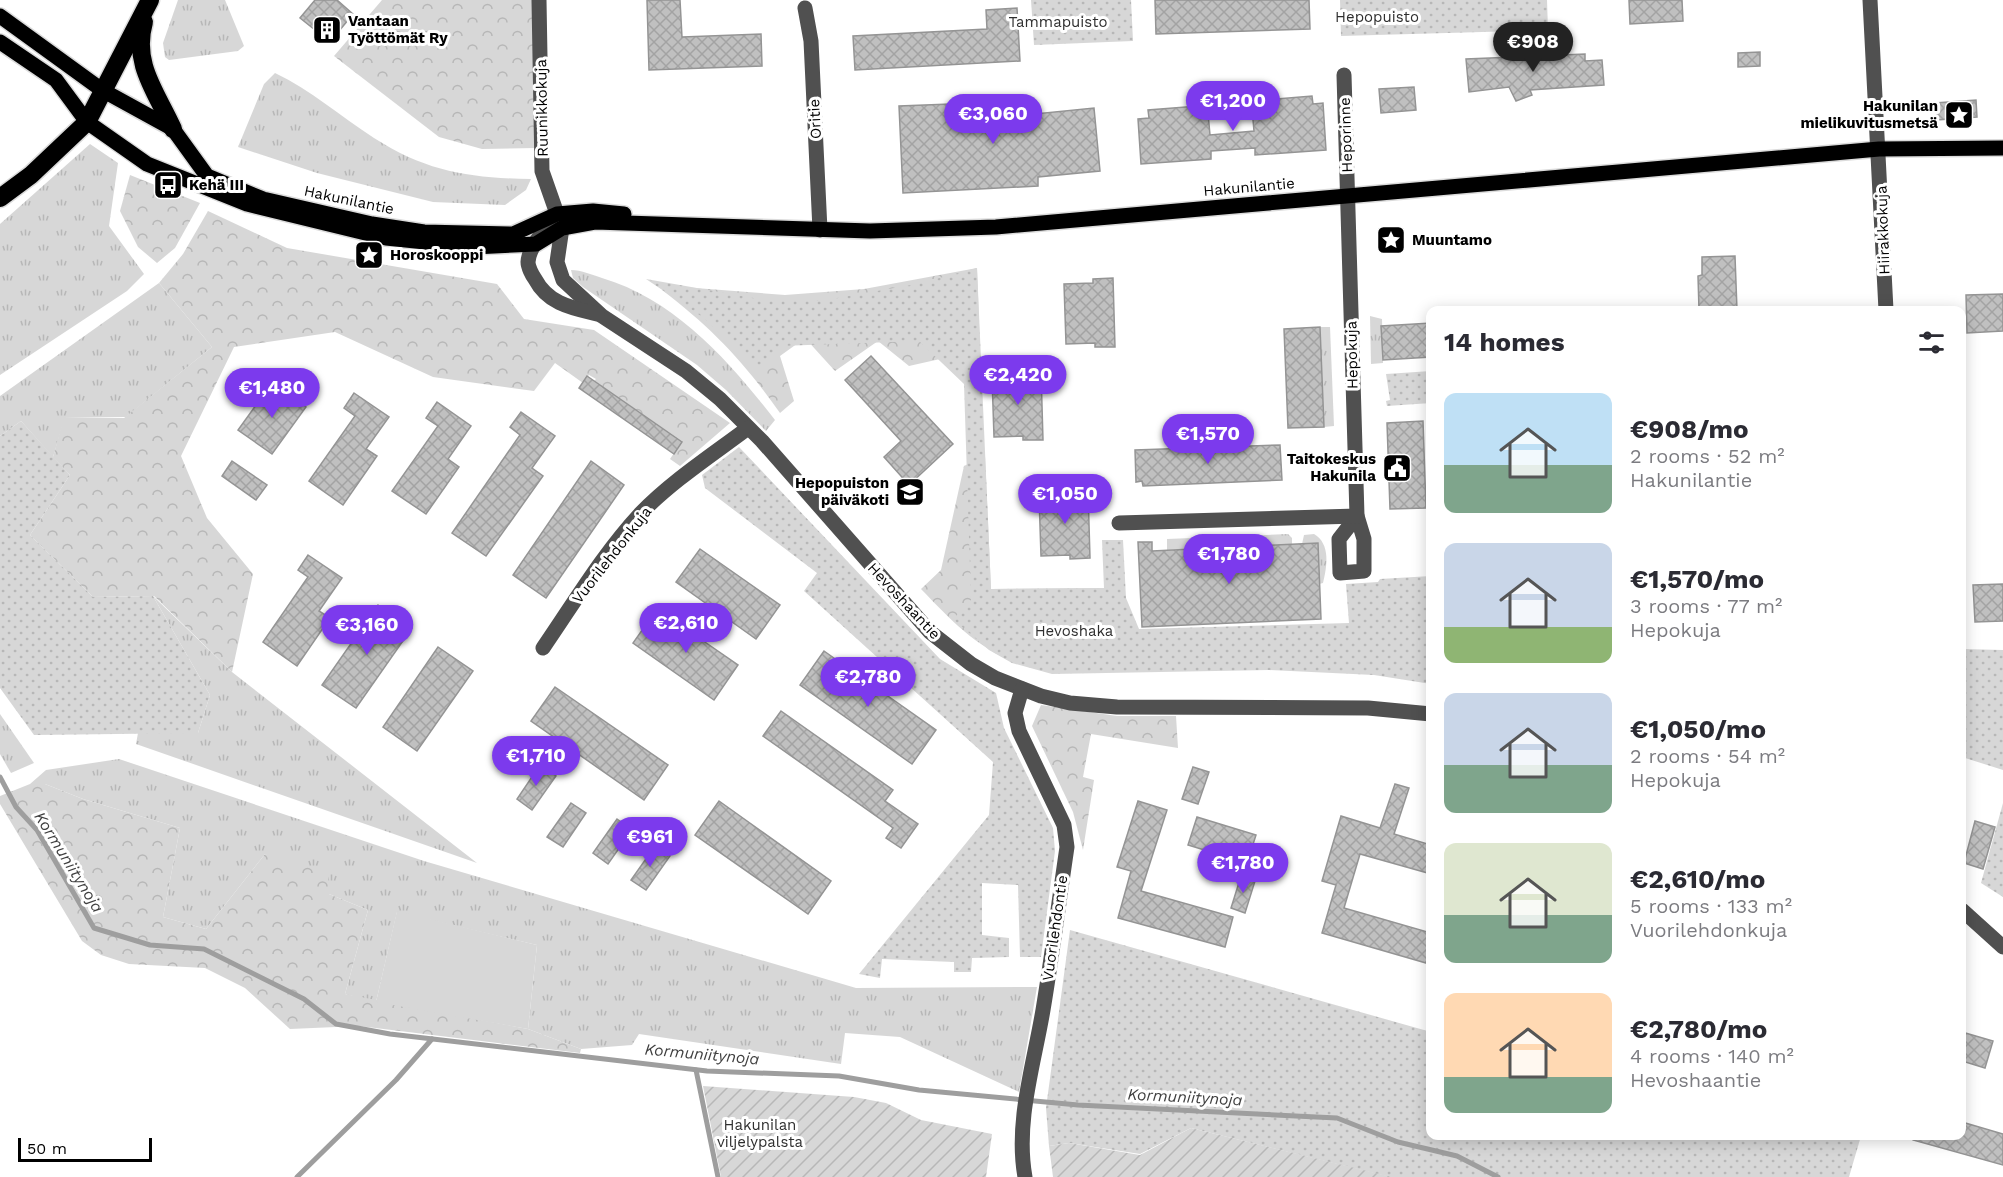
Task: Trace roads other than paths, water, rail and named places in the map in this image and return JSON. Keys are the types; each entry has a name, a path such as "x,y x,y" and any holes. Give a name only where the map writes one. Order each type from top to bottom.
{"highway":[{"path":"0,198 31,175 87,122 150,0"},
{"path":"150,0 140,36 141,56 147,82 173,129"}],"main road":[{"name":"Hakunilantie","path":"0,16 102,90 173,129 207,176 263,200 372,225 423,232 513,234 593,211 749,228 926,230 996,227 1752,162 1879,145 2003,140"},
{"name":"Hakunilantie","path":"0,42 56,80 87,122 147,164 247,204 386,238 474,247 536,244"},
{"name":"Hakunilantie","path":"1879,145 2003,147"}],"street":[{"name":"Ruunikkokuja","path":"539,0 542,171 560,221"},
{"name":"Hiirakkokuja","path":"1870,0 1886,306"},
{"name":"Oritie","path":"805,8 812,41 820,230"},
{"name":"Heporinne","path":"1344,75 1348,195"},
{"name":"Hepokuja","path":"1119,523 1357,516 1348,195"},
{"name":"Hevoshaantie","path":"560,221 536,244 528,262 542,293 570,308 602,316"},
{"name":"Hevoshaantie","path":"560,221 557,262 563,280 602,316 686,371 720,399 930,632 971,664 1022,689 1070,703 1117,707 1368,708 1426,714"},
{"name":"Vuorilehdonkuja","path":"543,648 597,569 640,514 682,477 748,428"},
{"name":"Vuorilehdontie","path":"1022,689 1015,713 1019,731 1064,825 1067,847 1023,1127 1021,1152 1025,1177"},
{"path":"1966,914 2003,947"}],"waterway":[{"name":"Kormuniitynoja","path":"0,777 16,807 37,830 94,928 150,945 204,949 304,999 336,1024 390,1034 707,1071 839,1076 919,1090 1078,1105 1337,1118 1398,1142 1457,1156 1498,1177"},
{"path":"297,1177 396,1080 432,1039"},
{"path":"696,1070 718,1177"}],"place":[{"name":"Vantaan Työttömät Ry","path":"327,30"},
{"name":"Hakunilan mielikuvitusmetsä","path":"1959,115"},
{"name":"Kehä III","path":"168,185"},
{"name":"Muuntamo","path":"1391,240"},
{"name":"Horoskooppi","path":"369,255"},
{"name":"Taitokeskus Hakunila","path":"1397,468"},
{"name":"Hepopuiston päiväkoti","path":"910,492"}],"park label":[{"name":"Hepopuisto","path":"1377,17"},
{"name":"Tammapuisto","path":"1058,22"},
{"name":"Hevoshaka","path":"1074,631"},
{"name":"Hakunilan viljelypalsta","path":"760,1134"}]}
